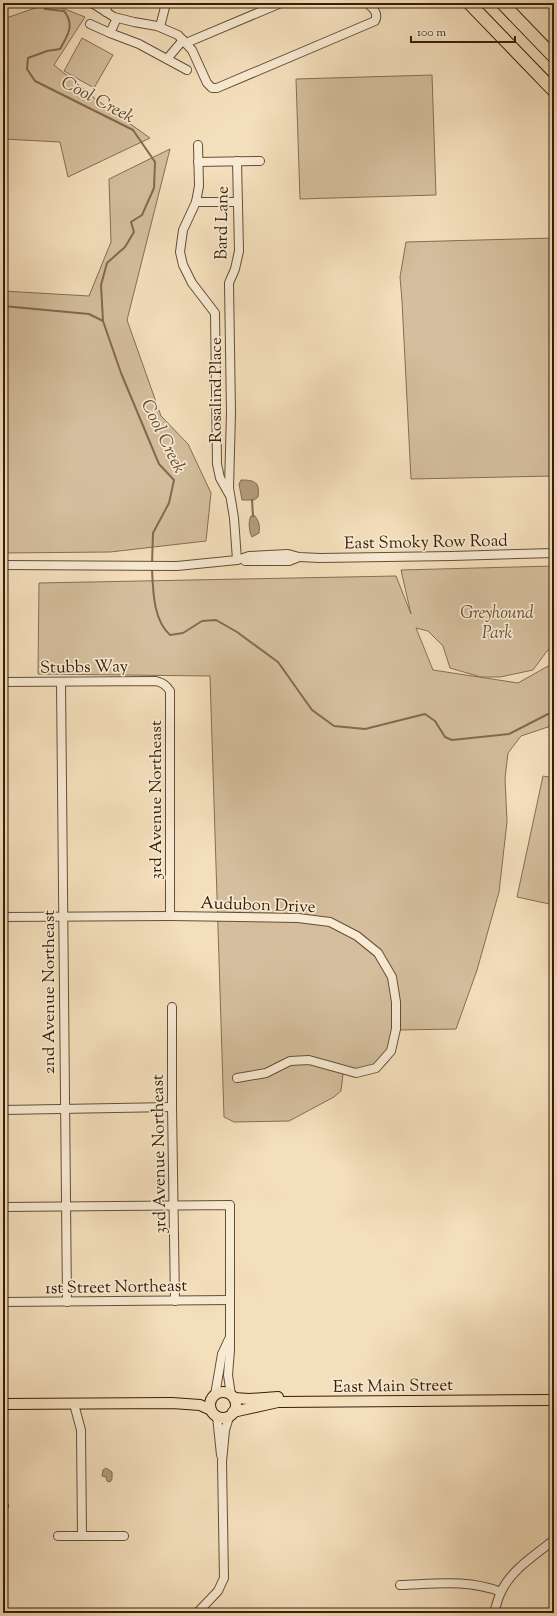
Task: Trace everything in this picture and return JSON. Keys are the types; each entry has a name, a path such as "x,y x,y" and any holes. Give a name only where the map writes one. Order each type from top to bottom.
{"highway":[{"path":"469,3 554,91"},
{"path":"502,3 554,57"}],"main road":[{"path":"3,1404 172,1403 200,1405 220,1418 231,1414 236,1402 233,1397 223,1392 214,1396 182,1400 172,1403"},
{"name":"East Main Street","path":"233,1397 249,1399 279,1396 554,1394"},
{"path":"214,1396 211,1402 214,1413"},
{"name":"East Main Street","path":"231,1414 278,1402 554,1400"}],"street":[{"path":"92,3 117,18 160,27 174,32 185,41 192,50 207,83 212,88 217,88 375,21 377,16 376,12 367,3"},
{"path":"106,12 108,3"},
{"path":"160,27 166,3"},
{"path":"167,59 185,41 264,6 281,3"},
{"path":"110,33 117,18"},
{"path":"90,24 139,44 187,70"},
{"path":"198,145 199,186 196,202 238,202"},
{"name":"Bard Lane","path":"229,283 235,269 239,251 237,161"},
{"path":"198,162 260,161"},
{"name":"Rosalind Place","path":"196,202 182,230 180,252 183,265 192,283 215,313 217,464 220,478 230,497"},
{"name":"Rosalind Place","path":"229,283 231,413 229,488 236,540 237,560"},
{"name":"East Smoky Row Road","path":"3,565 134,567 177,566 237,560 249,556 278,554 288,554 299,557 415,557 554,553"},
{"name":"Stubbs Way","path":"3,682 156,681 165,684"},
{"name":"2nd Avenue Northeast","path":"61,682 67,1302"},
{"name":"3rd Avenue Northeast","path":"165,684 170,691 170,916"},
{"name":"Audubon Drive","path":"3,918 170,916 298,918 330,922 358,936 378,953 392,977 396,1002 396,1029 391,1051 376,1068 356,1073 308,1060 290,1060 266,1073 237,1078"},
{"name":"3rd Avenue Northeast","path":"172,1007 175,1301"},
{"path":"3,1110 172,1107"},
{"path":"3,1207 230,1205 230,1350 228,1375 233,1397"},
{"name":"1st Street Northeast","path":"3,1302 230,1300"},
{"path":"214,1396 222,1354 229,1338"},
{"path":"74,1404 81,1430 82,1536"},
{"path":"214,1413 222,1462"},
{"path":"197,1613 218,1591 224,1578 222,1462 225,1430 231,1414"},
{"path":"58,1536 124,1536"},
{"path":"494,1613 501,1592 509,1579 520,1567 554,1540"},
{"path":"400,1585 465,1583 501,1592"}],"green space":[{"path":"50,3 85,17 54,65 97,100 150,138 68,177 60,142 3,139 3,19"},
{"path":"82,38 113,55 94,88 64,71"},
{"path":"432,75 436,195 300,199 296,79"},
{"path":"170,149 127,320 161,416 188,444 211,493 206,541 110,552 3,553 3,291 89,296 111,242 109,179"},
{"path":"554,238 554,476 411,479 400,277 406,242"},
{"name":"Greyhound Park","path":"554,566 554,647 547,651 533,670 500,677 481,677 450,668 443,646 428,631 416,628 433,670 518,683 550,665 554,658 554,727 548,727 521,736 508,753 505,778 507,822 499,892 477,970 456,1029 399,1030 397,1042 393,1052 389,1061 383,1067 366,1073 343,1074 341,1091 334,1097 289,1121 234,1122 224,1117 210,676 38,674 39,583 396,576 411,614 401,570"},
{"path":"543,776 554,778 554,905 517,897"}],"shaded area":[{"path":"241,480 253,481 256,483 258,488 258,497 254,500 242,500 239,484"},
{"path":"251,516 255,516 259,528 259,533 252,537 249,526"},
{"path":"106,1468 112,1472 112,1479 110,1482 107,1481 106,1477 102,1476 103,1470"}],"waterway":[{"name":"Cool Creek","path":"43,3 45,9 64,11 70,25 68,35 60,49 47,51 28,58 27,69 35,81 133,130 155,162 154,188 142,215 131,222 134,232 125,247 107,263 101,285 103,321 121,373 159,464 174,480 169,503 153,533 152,564"},
{"path":"3,306 89,314 103,321"},
{"path":"252,500 253,516"},
{"name":"Cool Creek","path":"152,568 157,613 164,629 170,635 183,633 202,621 216,620 237,632 278,662 312,710 334,726 365,729 425,714 435,721 445,737 452,740 509,734 548,714 554,714"}]}
